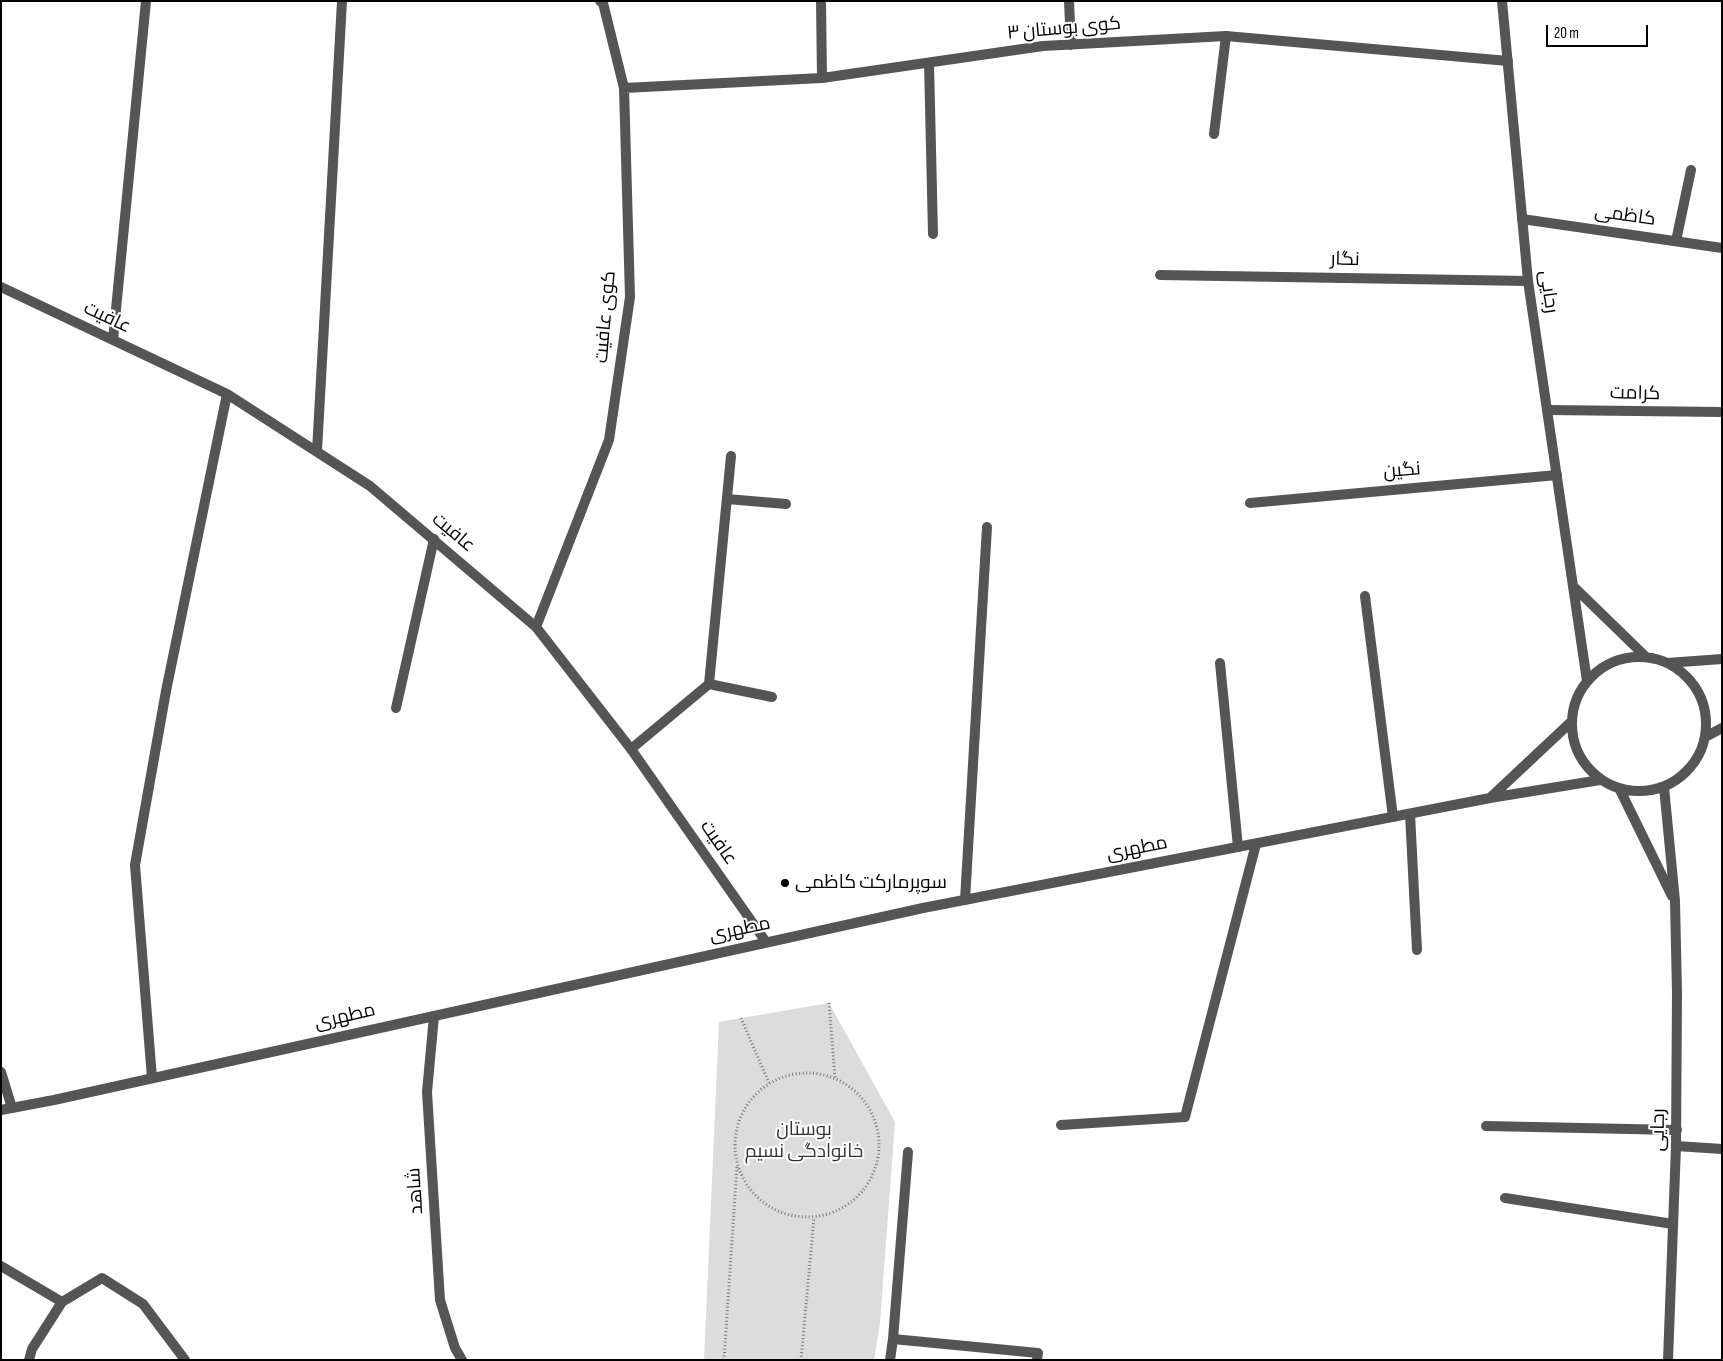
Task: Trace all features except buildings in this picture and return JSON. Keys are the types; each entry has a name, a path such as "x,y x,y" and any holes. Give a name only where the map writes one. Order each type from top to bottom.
{"street":[{"path":"113,340 146,1"},
{"path":"316,452 342,1"},
{"name":"کوی عافیت","path":"536,627 609,440 630,297 624,88 603,3 600,1"},
{"path":"821,1 822,78"},
{"path":"1068,1 1072,44"},
{"name":"رجایی","path":"1502,1 1528,281 1587,681"},
{"path":"1214,134 1226,36"},
{"name":"کوی بوستان ۳","path":"624,88 822,78 1043,46 1226,36 1508,61"},
{"path":"929,63 933,234"},
{"path":"1676,241 1691,170"},
{"name":"کاظمی","path":"1522,219 1722,248"},
{"name":"نگار","path":"1160,275 1528,281"},
{"name":"عافیت","path":"1,287 227,394 370,486 434,539 536,627 630,749 766,942"},
{"path":"152,1078 135,865 166,690 227,394"},
{"name":"کرامت","path":"1548,410 1722,412"},
{"path":"630,749 709,684 731,456"},
{"name":"نگین","path":"1250,503 1557,475"},
{"path":"727,499 786,504"},
{"path":"965,900 987,527"},
{"path":"396,708 434,539"},
{"path":"1574,587 1646,657"},
{"path":"1365,596 1393,817"},
{"path":"1646,657 1667,663 1686,675 1699,693 1706,714 1705,737 1698,758 1683,775 1664,787 1642,792 1620,790 1600,780 1584,764 1574,744 1571,722 1575,700 1587,681 1610,663 1624,658 1646,657"},
{"path":"1667,663 1722,659"},
{"path":"1220,663 1238,847"},
{"path":"709,684 772,696"},
{"path":"1490,798 1571,722"},
{"path":"1705,737 1722,728"},
{"name":"مطهری","path":"1,1110 54,1100 766,942 965,900 1490,798 1600,780"},
{"name":"رجایی","path":"1664,787 1675,901 1677,993 1677,1130 1668,1360"},
{"path":"1620,790 1675,901"},
{"path":"1410,814 1417,950"},
{"path":"1061,1126 1185,1117 1256,844"},
{"name":"شاهد","path":"434,1016 427,1092 440,1300 455,1348 462,1360"},
{"path":"1,1072 12,1108"},
{"path":"1486,1126 1677,1130"},
{"path":"1676,1146 1722,1149"},
{"path":"890,1360 908,1152"},
{"path":"1505,1198 1674,1224"},
{"path":"1,1266 62,1302"},
{"path":"29,1360 32,1349 62,1302 102,1278 143,1304 185,1360"},
{"path":"893,1339 1038,1353 1037,1360"}],"path":[{"path":"829,1003 835,1078"},
{"path":"741,1018 769,1083"},
{"path":"724,1360 737,1165 734,1140 740,1118 752,1098 769,1083 790,1074 813,1072 835,1078 854,1090 869,1107 878,1128 880,1151 874,1176 859,1196 839,1211 814,1218 789,1216 766,1206 748,1188 737,1165"},
{"path":"801,1360 814,1218"}],"green space":[{"name":"بوستان خانوادگی نسیم","path":"829,1003 895,1122 880,1323 874,1360 704,1360 719,1022"}],"place":[{"name":"سوپرمارکت کاظمی","path":"785,883"}]}
